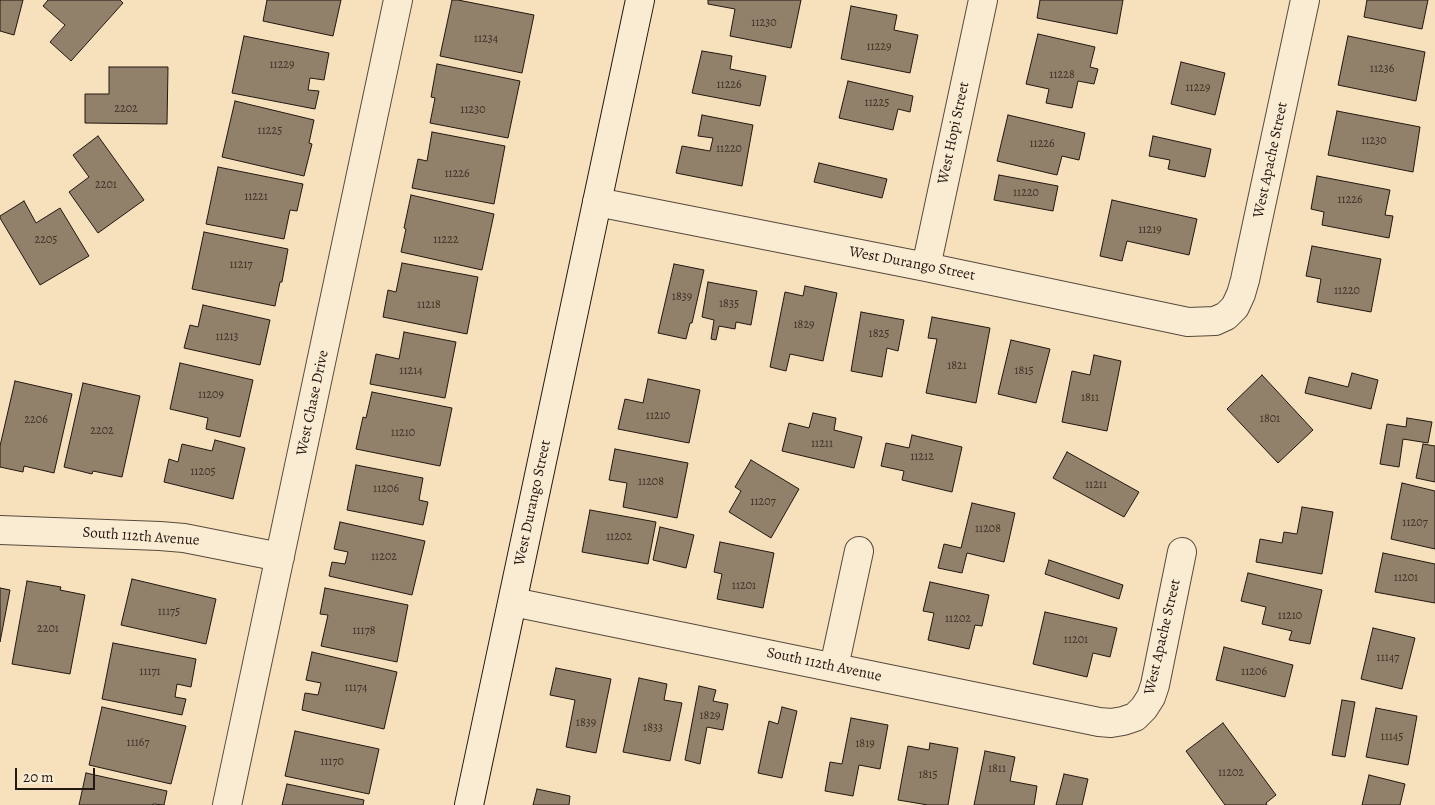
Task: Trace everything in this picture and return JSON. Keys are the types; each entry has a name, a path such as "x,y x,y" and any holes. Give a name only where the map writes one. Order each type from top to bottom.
{"street":[{"name":"West Chase Drive","path":"227,805 398,0"},
{"name":"West Durango Street","path":"469,805 640,0"},
{"name":"West Hopi Street","path":"926,267 983,0"},
{"name":"West Apache Street","path":"1226,316 1234,307 1241,294 1245,280 1305,0"},
{"name":"West Durango Street","path":"597,202 926,267 1188,322 1215,321 1226,316"},
{"name":"South 112th Avenue","path":"0,530 160,536 198,541 280,557"},
{"path":"834,667 859,551"},
{"name":"West Apache Street","path":"1135,717 1151,697 1155,685 1182,552"},
{"name":"South 112th Avenue","path":"513,602 1099,722 1111,723 1135,717"}],"building":[{"path":"0,0 23,0 14,35 0,31"},
{"path":"48,0 120,0 123,3 71,61 50,42 65,25 43,6"},
{"path":"267,0 341,0 333,36 263,21"},
{"path":"452,0 534,15 522,73 440,56"},
{"path":"708,0 801,0 791,48 730,36 735,9 708,4"},
{"path":"1040,0 1123,0 1117,34 1037,18"},
{"path":"1367,0 1428,0 1422,29 1364,17"},
{"path":"851,6 897,15 894,30 918,35 910,73 841,59"},
{"path":"1038,34 1095,47 1090,67 1098,69 1094,84 1078,81 1072,108 1046,103 1049,89 1026,84"},
{"path":"244,36 329,53 324,80 310,78 308,90 319,91 315,109 232,93"},
{"path":"1348,36 1425,52 1416,101 1338,85"},
{"path":"702,51 732,56 730,69 766,76 760,106 692,93"},
{"path":"1181,62 1225,73 1215,115 1171,104"},
{"path":"437,64 520,81 508,138 430,123 435,98 431,97"},
{"path":"109,67 168,67 167,124 85,123 85,94 109,94"},
{"path":"848,81 913,96 910,112 898,109 893,130 839,118"},
{"path":"235,101 314,120 309,143 312,144 304,176 222,157"},
{"path":"1337,111 1420,127 1413,172 1328,155"},
{"path":"702,115 753,125 742,186 676,173 682,146 710,151 713,138 698,136"},
{"path":"1008,115 1085,133 1079,160 1062,156 1057,175 997,161"},
{"path":"432,132 505,146 494,204 412,188 418,159 427,161"},
{"path":"98,136 144,200 98,233 69,192 89,177 73,155"},
{"path":"1153,136 1211,149 1205,177 1168,169 1170,160 1149,156"},
{"path":"819,163 887,179 882,198 814,182"},
{"path":"218,167 303,184 297,211 290,210 284,239 206,224"},
{"path":"999,175 1058,186 1053,211 994,200"},
{"path":"1317,176 1390,190 1385,215 1393,216 1389,238 1322,225 1324,212 1311,209"},
{"path":"411,195 494,214 482,270 401,252"},
{"path":"1112,200 1197,219 1189,255 1127,241 1122,261 1100,256"},
{"path":"24,201 36,223 60,208 89,256 40,285 0,218 0,216"},
{"path":"204,232 288,249 275,306 192,289"},
{"path":"1312,246 1381,259 1371,312 1317,302 1321,279 1306,276"},
{"path":"402,263 478,277 467,334 383,317 388,290 396,292"},
{"path":"674,264 704,270 692,323 690,323 686,339 658,333"},
{"path":"708,282 757,291 751,325 736,322 735,329 719,326 716,340 711,339 714,320 702,317"},
{"path":"805,286 837,293 823,361 790,354 786,371 770,367 785,292 803,296"},
{"path":"203,305 270,320 260,365 184,348 190,325 198,327"},
{"path":"861,312 904,320 898,351 887,348 882,377 851,371"},
{"path":"932,317 990,328 976,403 926,393 937,339 928,338"},
{"path":"404,332 456,342 445,398 370,384 376,354 399,359"},
{"path":"1011,340 1050,349 1036,403 998,394"},
{"path":"1094,355 1121,361 1107,431 1062,422 1072,371 1090,375"},
{"path":"180,363 253,380 240,437 206,429 208,418 170,409"},
{"path":"1352,373 1378,380 1371,409 1305,393 1309,377 1348,387"},
{"path":"1262,375 1313,430 1278,463 1227,409"},
{"path":"648,379 700,390 689,443 618,429 625,399 643,403"},
{"path":"15,381 72,394 54,473 24,466 23,472 0,467 0,446"},
{"path":"83,383 140,396 122,477 93,471 92,474 64,467"},
{"path":"372,392 452,408 440,466 356,449 363,417 366,418"},
{"path":"813,413 836,418 834,430 862,437 854,468 782,451 789,423 809,428"},
{"path":"1407,418 1432,422 1428,443 1403,439 1399,467 1380,464 1387,424 1406,427"},
{"path":"912,435 962,447 952,492 902,480 904,471 881,466 886,443 909,448"},
{"path":"215,440 245,448 233,499 164,482 169,459 178,462 182,444 212,451"},
{"path":"1423,444 1435,446 1435,482 1416,478"},
{"path":"615,449 688,463 677,518 623,507 627,483 609,480"},
{"path":"1067,452 1139,492 1124,517 1053,478"},
{"path":"751,460 799,489 771,538 729,512 741,491 735,487"},
{"path":"356,465 423,478 419,500 428,502 423,525 347,510"},
{"path":"1402,483 1435,491 1435,549 1391,539"},
{"path":"972,503 1015,513 1004,562 967,553 962,573 938,568 944,544 961,548"},
{"path":"1302,507 1333,512 1322,574 1256,562 1260,539 1282,543 1284,532 1297,534"},
{"path":"590,510 656,522 648,564 582,552"},
{"path":"340,522 425,541 412,595 329,576 332,562 345,564 348,552 334,549"},
{"path":"660,527 694,535 686,568 653,560"},
{"path":"720,542 774,553 763,608 717,599 722,574 714,572"},
{"path":"1383,553 1435,564 1435,603 1375,592"},
{"path":"1049,560 1123,585 1119,599 1045,574"},
{"path":"1248,573 1322,590 1310,644 1289,640 1292,631 1262,624 1266,607 1241,601"},
{"path":"132,579 216,599 206,644 121,625"},
{"path":"27,581 61,587 60,590 85,595 70,674 12,664"},
{"path":"930,582 989,595 982,626 975,625 969,649 928,640 934,613 923,611"},
{"path":"0,588 10,590 0,642"},
{"path":"325,588 408,605 397,662 321,646 328,615 320,614"},
{"path":"1045,612 1117,628 1110,657 1093,653 1087,677 1033,664"},
{"path":"1373,628 1415,638 1402,689 1361,679"},
{"path":"113,643 196,659 191,687 177,684 175,697 186,699 182,715 102,699"},
{"path":"1224,647 1293,665 1285,697 1216,680"},
{"path":"312,652 397,672 384,729 302,710 305,693 318,695 321,683 306,680"},
{"path":"556,668 611,679 596,753 566,747 575,700 550,695"},
{"path":"639,678 667,684 664,700 682,703 670,761 623,752"},
{"path":"699,686 716,690 713,701 728,704 723,730 707,727 700,764 685,760"},
{"path":"1342,700 1355,702 1345,757 1332,755"},
{"path":"102,707 186,726 171,784 89,765"},
{"path":"782,707 797,711 782,778 758,773 769,721 778,724"},
{"path":"1376,708 1417,716 1408,765 1366,757"},
{"path":"851,718 888,725 880,769 859,765 853,796 825,791 830,762 842,764"},
{"path":"1223,723 1276,795 1266,803 1267,805 1225,805 1186,751"},
{"path":"295,731 379,749 369,794 285,776"},
{"path":"930,743 958,748 948,805 928,805 898,800 908,746 929,750"},
{"path":"985,751 1015,757 1010,781 1037,786 1034,805 974,805"},
{"path":"86,773 167,791 164,805 79,805"},
{"path":"1064,774 1088,779 1082,805 1056,805"},
{"path":"1369,775 1405,784 1400,805 1362,805"},
{"path":"287,784 364,800 363,805 282,805"},
{"path":"537,789 570,796 569,805 533,805"}]}
